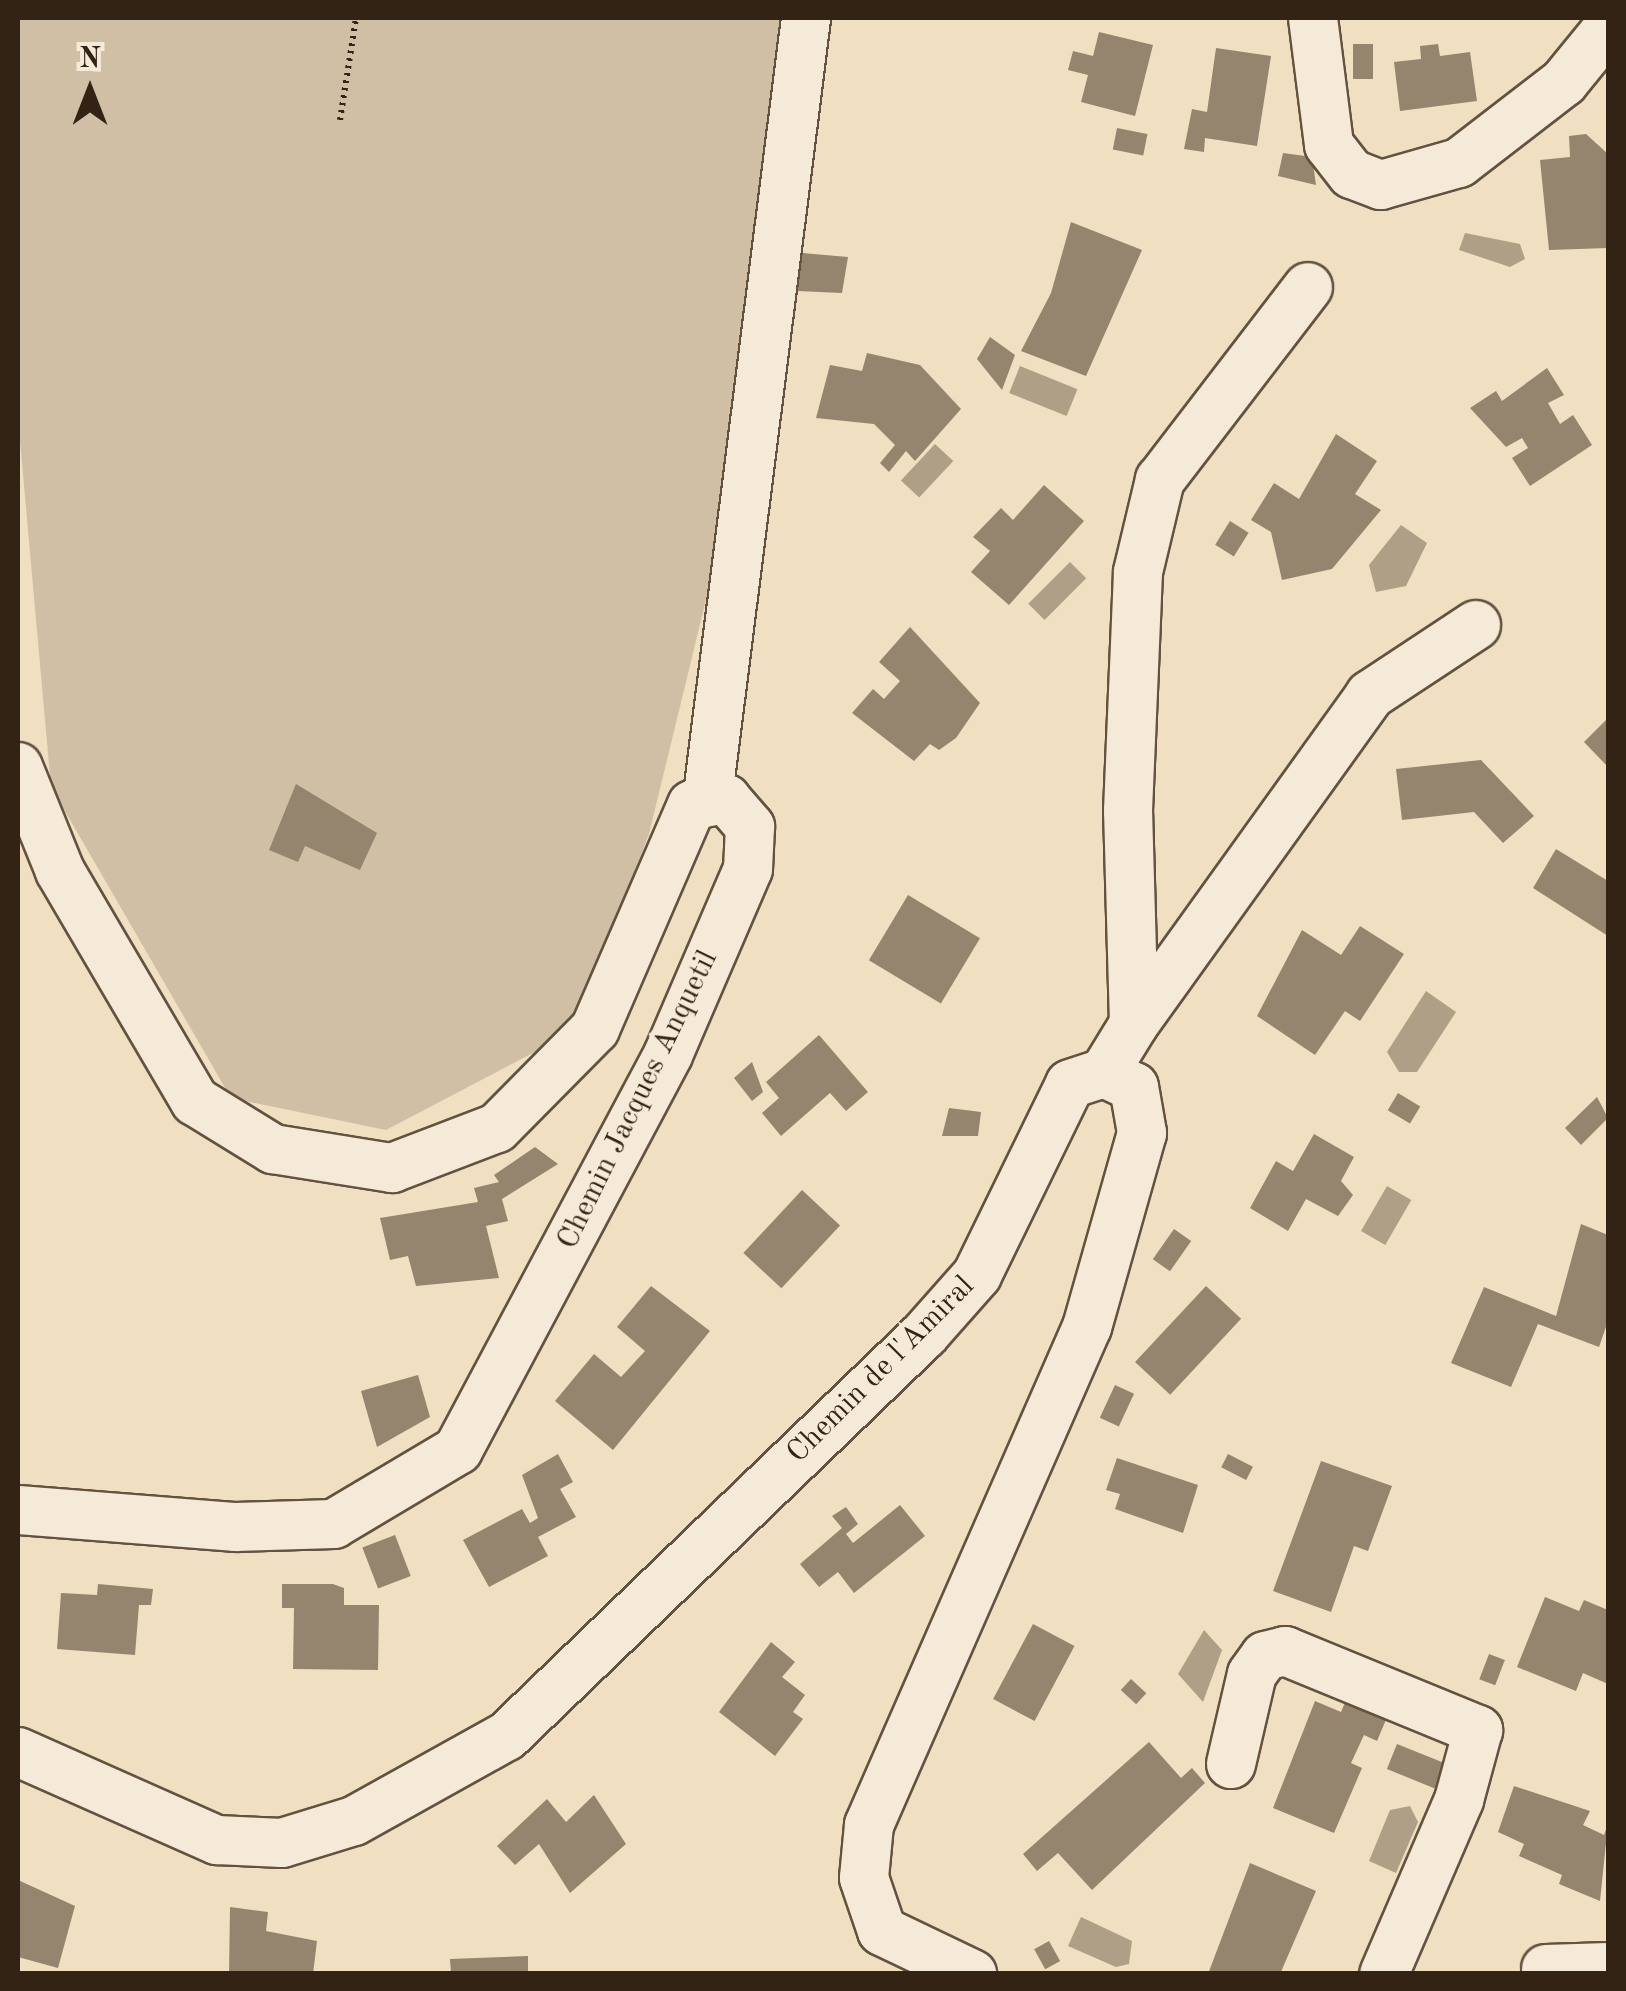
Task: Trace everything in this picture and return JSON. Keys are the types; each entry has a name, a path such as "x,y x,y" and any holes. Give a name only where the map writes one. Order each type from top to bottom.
{"street":[{"path":"18,767 60,871 195,1101 273,1149 392,1168 497,1128 594,1030 692,805 707,802 806,18"},
{"path":"1313,18 1328,145 1352,174 1380,184 1459,162 1564,82 1608,28"},
{"path":"1134,1024 1128,811 1138,572 1160,480 1308,287"},
{"path":"972,1974 882,1931 864,1878 869,1825 1087,1327 1142,1133 1134,1087 1104,1072 1134,1024 1370,695 1476,624"},
{"name":"Chemin Jacques Anquetil","path":"18,1510 235,1527 334,1524 458,1450 668,1055 748,869 750,827 726,799 707,802"},
{"name":"Chemin de l'Amiral","path":"18,1752 218,1840 282,1843 354,1821 507,1736 924,1335 977,1275 1070,1084 1104,1072"},
{"path":"1231,1764 1252,1674 1265,1656 1285,1651 1478,1730 1460,1800 1384,1974"},
{"path":"1546,1970 1608,1967"}],"path":[{"path":"340,120 356,18"}],"shaded area":[{"path":"18,18 826,18 800,213 649,834 573,1032 386,1130 231,1098 51,787 18,418"},
{"path":"1465,233 1520,244 1525,259 1510,267 1459,250"},
{"path":"1020,366 1077,389 1067,416 1009,393"},
{"path":"935,444 953,461 919,498 901,481"},
{"path":"1401,525 1427,543 1406,586 1376,592 1369,565"},
{"path":"1070,562 1086,578 1045,620 1028,604"},
{"path":"1426,991 1456,1012 1417,1072 1399,1072 1387,1052"},
{"path":"1387,1186 1411,1200 1385,1245 1361,1231"},
{"path":"1204,1630 1222,1650 1203,1702 1178,1674"},
{"path":"1410,1806 1418,1822 1396,1873 1369,1861 1390,1810"},
{"path":"1081,1917 1132,1941 1129,1964 1116,1967 1068,1946"}],"building":[{"path":"1099,32 1153,45 1135,116 1081,102 1088,75 1068,70 1073,51 1093,56"},
{"path":"1353,44 1373,44 1373,79 1353,79"},
{"path":"1438,44 1440,56 1470,52 1477,101 1400,111 1394,62 1421,59 1420,46"},
{"path":"1216,48 1271,56 1257,146 1205,138 1204,152 1184,149 1192,109 1207,112"},
{"path":"1117,128 1147,134 1143,156 1113,150"},
{"path":"1586,134 1608,154 1608,248 1549,250 1540,160 1570,157 1569,136"},
{"path":"1283,153 1312,157 1316,185 1278,176"},
{"path":"1071,222 1142,250 1086,376 1021,351 1051,293"},
{"path":"802,253 848,257 842,293 797,291"},
{"path":"990,337 1015,355 1002,390 977,359"},
{"path":"867,353 920,365 961,409 915,461 906,451 889,472 880,463 895,445 874,424 816,418 830,365 862,371"},
{"path":"1547,368 1564,395 1548,403 1560,424 1573,415 1592,445 1530,486 1512,458 1528,448 1522,438 1506,447 1470,408 1496,391 1502,401"},
{"path":"1336,434 1377,461 1355,494 1381,510 1332,569 1282,580 1271,532 1251,520 1274,483 1299,499"},
{"path":"1044,485 1084,521 1009,605 971,572 990,551 973,537 1001,508 1013,520"},
{"path":"1230,521 1249,533 1234,556 1215,545"},
{"path":"910,627 980,703 956,738 939,750 930,744 914,761 852,713 873,689 884,699 900,681 879,662"},
{"path":"1608,718 1608,767 1584,742"},
{"path":"1481,760 1534,816 1503,843 1474,812 1402,820 1396,769"},
{"path":"296,784 377,833 360,870 305,846 298,862 269,850"},
{"path":"1556,849 1608,881 1608,936 1533,888"},
{"path":"908,895 980,938 941,1003 869,960"},
{"path":"1360,926 1404,954 1360,1021 1345,1011 1315,1055 1257,1016 1302,930 1341,955"},
{"path":"819,1035 868,1092 846,1111 830,1093 781,1136 762,1113 779,1098 766,1082"},
{"path":"752,1062 763,1092 752,1101 734,1078"},
{"path":"1398,1093 1420,1106 1410,1124 1388,1110"},
{"path":"1597,1097 1608,1118 1581,1145 1565,1128"},
{"path":"949,1108 981,1112 978,1136 942,1136"},
{"path":"1314,1134 1354,1157 1341,1181 1353,1195 1338,1216 1306,1199 1288,1231 1250,1208 1276,1161 1293,1171"},
{"path":"535,1147 558,1164 502,1199 508,1221 486,1226 499,1278 416,1286 408,1256 390,1260 380,1218 478,1202 474,1188 499,1182 494,1175"},
{"path":"802,1190 840,1225 781,1288 743,1253"},
{"path":"1581,1224 1608,1235 1608,1321 1599,1347 1538,1324 1511,1387 1451,1363 1484,1287 1556,1316"},
{"path":"1174,1229 1191,1241 1170,1271 1153,1259"},
{"path":"651,1286 710,1331 613,1450 555,1401 594,1354 621,1377 645,1351 617,1327"},
{"path":"1206,1286 1241,1319 1170,1395 1135,1362"},
{"path":"418,1375 430,1417 377,1447 361,1391"},
{"path":"1115,1385 1134,1394 1119,1427 1100,1418"},
{"path":"558,1454 573,1482 560,1489 576,1517 538,1537 548,1556 489,1587 463,1540 522,1509 530,1523 538,1518 522,1475"},
{"path":"1228,1454 1253,1467 1246,1480 1221,1467"},
{"path":"1117,1458 1198,1485 1183,1533 1115,1509 1120,1494 1106,1490"},
{"path":"1321,1461 1392,1486 1368,1551 1354,1546 1331,1612 1273,1591"},
{"path":"900,1505 925,1536 854,1593 838,1572 819,1587 800,1564 842,1528 832,1516 846,1507 858,1524 846,1534 853,1543"},
{"path":"395,1535 411,1576 378,1589 362,1548"},
{"path":"98,1584 153,1589 151,1605 139,1605 135,1655 57,1649 61,1593 97,1595"},
{"path":"282,1584 333,1584 344,1588 344,1605 379,1605 378,1670 293,1669 294,1608 282,1608"},
{"path":"1545,1597 1579,1611 1584,1600 1608,1610 1608,1684 1583,1673 1576,1691 1517,1667"},
{"path":"1033,1624 1074,1646 1035,1721 993,1699"},
{"path":"771,1642 795,1662 782,1677 805,1695 793,1712 803,1719 775,1756 719,1712"},
{"path":"1489,1654 1505,1660 1495,1685 1479,1679"},
{"path":"1131,1679 1146,1693 1136,1704 1121,1690"},
{"path":"1347,1698 1388,1715 1377,1741 1364,1735 1351,1763 1362,1768 1334,1833 1273,1808 1315,1701 1341,1712"},
{"path":"1149,1742 1181,1778 1192,1768 1205,1783 1092,1890 1058,1853 1037,1871 1023,1854"},
{"path":"1397,1744 1446,1764 1436,1789 1387,1769"},
{"path":"1514,1786 1590,1811 1583,1825 1604,1835 1608,1824 1600,1901 1559,1884 1562,1875 1519,1856 1524,1844 1498,1832"},
{"path":"594,1795 626,1844 570,1893 539,1844 515,1865 497,1846 547,1799 566,1822"},
{"path":"1250,1863 1316,1891 1280,1974 1208,1974"},
{"path":"18,1880 75,1906 58,1968 18,1957"},
{"path":"230,1907 268,1912 266,1931 317,1941 313,1974 229,1974"},
{"path":"1049,1941 1060,1961 1045,1969 1034,1949"},
{"path":"528,1956 528,1974 451,1974 450,1959"}]}
